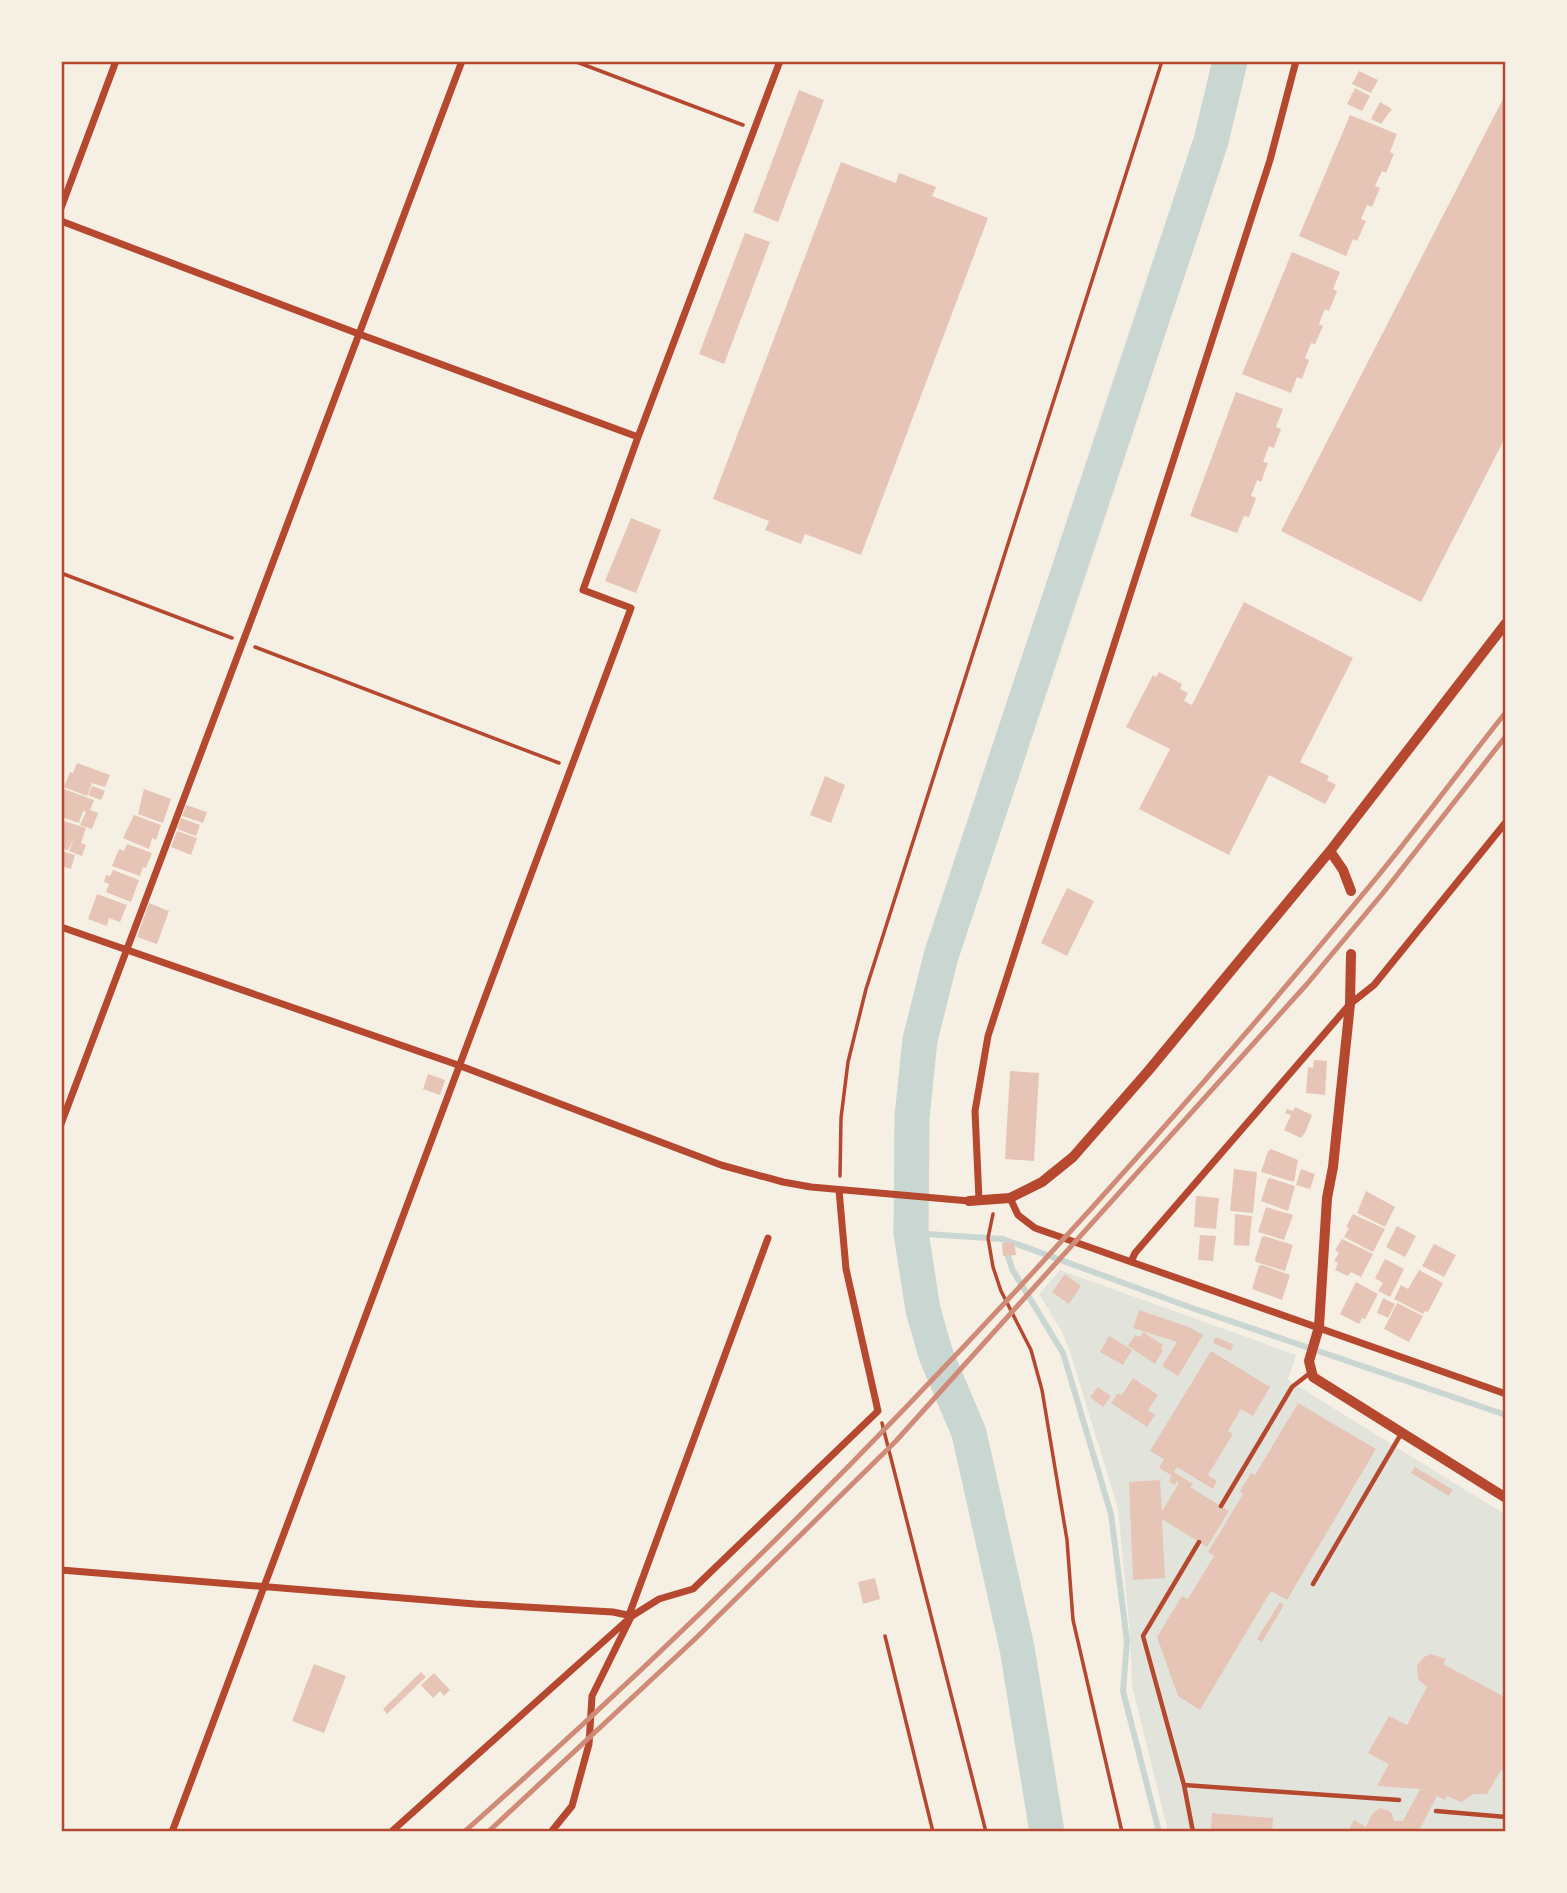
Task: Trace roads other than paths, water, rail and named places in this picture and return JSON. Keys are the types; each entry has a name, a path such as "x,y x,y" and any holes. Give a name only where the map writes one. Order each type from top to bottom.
{"street":[{"path":"61,208 116,61"},
{"path":"61,1124 462,61"},
{"path":"172,1832 631,608 583,590 780,61"},
{"path":"974,1201 975,1111 988,1036 1266,173 1296,61"},
{"path":"61,221 638,437"},
{"path":"61,927 458,1065 721,1165 811,1187 974,1201 1004,1198 1042,1182 1073,1157 1149,1070 1330,851 1506,622"},
{"path":"1131,1262 1135,1253 1350,1004 1374,985 1506,822"},
{"path":"1498,833 1505,840"},
{"path":"1330,851 1343,870 1351,891"},
{"path":"1351,954 1350,1004 1333,1167 1327,1198 1317,1331 1310,1367 1313,1377 1506,1498"},
{"path":"391,1832 630,1615 659,1599 693,1589 878,1411 846,1269 839,1190"},
{"path":"1004,1198 1018,1216 1035,1228 1317,1331 1506,1394"},
{"path":"551,1832 572,1806 589,1744 592,1696 630,1615 768,1238"},
{"path":"61,1570 630,1615"}],"lane":[{"path":"1221,1506 1292,1387 1310,1367"},
{"path":"1313,1584 1402,1433"},
{"path":"1193,1832 1184,1785 1143,1636 1199,1542"},
{"path":"1184,1785 1399,1800"},
{"path":"1436,1811 1506,1817"}],"waterway":[{"path":"1047,1832 1017,1648 969,1433 936,1355 923,1310 911,1233 912,1117 920,1040 941,956 1211,141 1230,61"},
{"path":"911,1233 1003,1239 1192,1308 1506,1415"},
{"path":"1006,1249 1012,1269 1063,1353 1111,1514 1127,1641 1123,1691 1159,1832"}],"railway":[{"path":"464,1832 587,1721 707,1607 940,1372 1053,1251 1272,1003 1378,876 1506,712"},
{"path":"488,1832 695,1639 896,1441 1307,984 1383,893 1506,736"}]}
